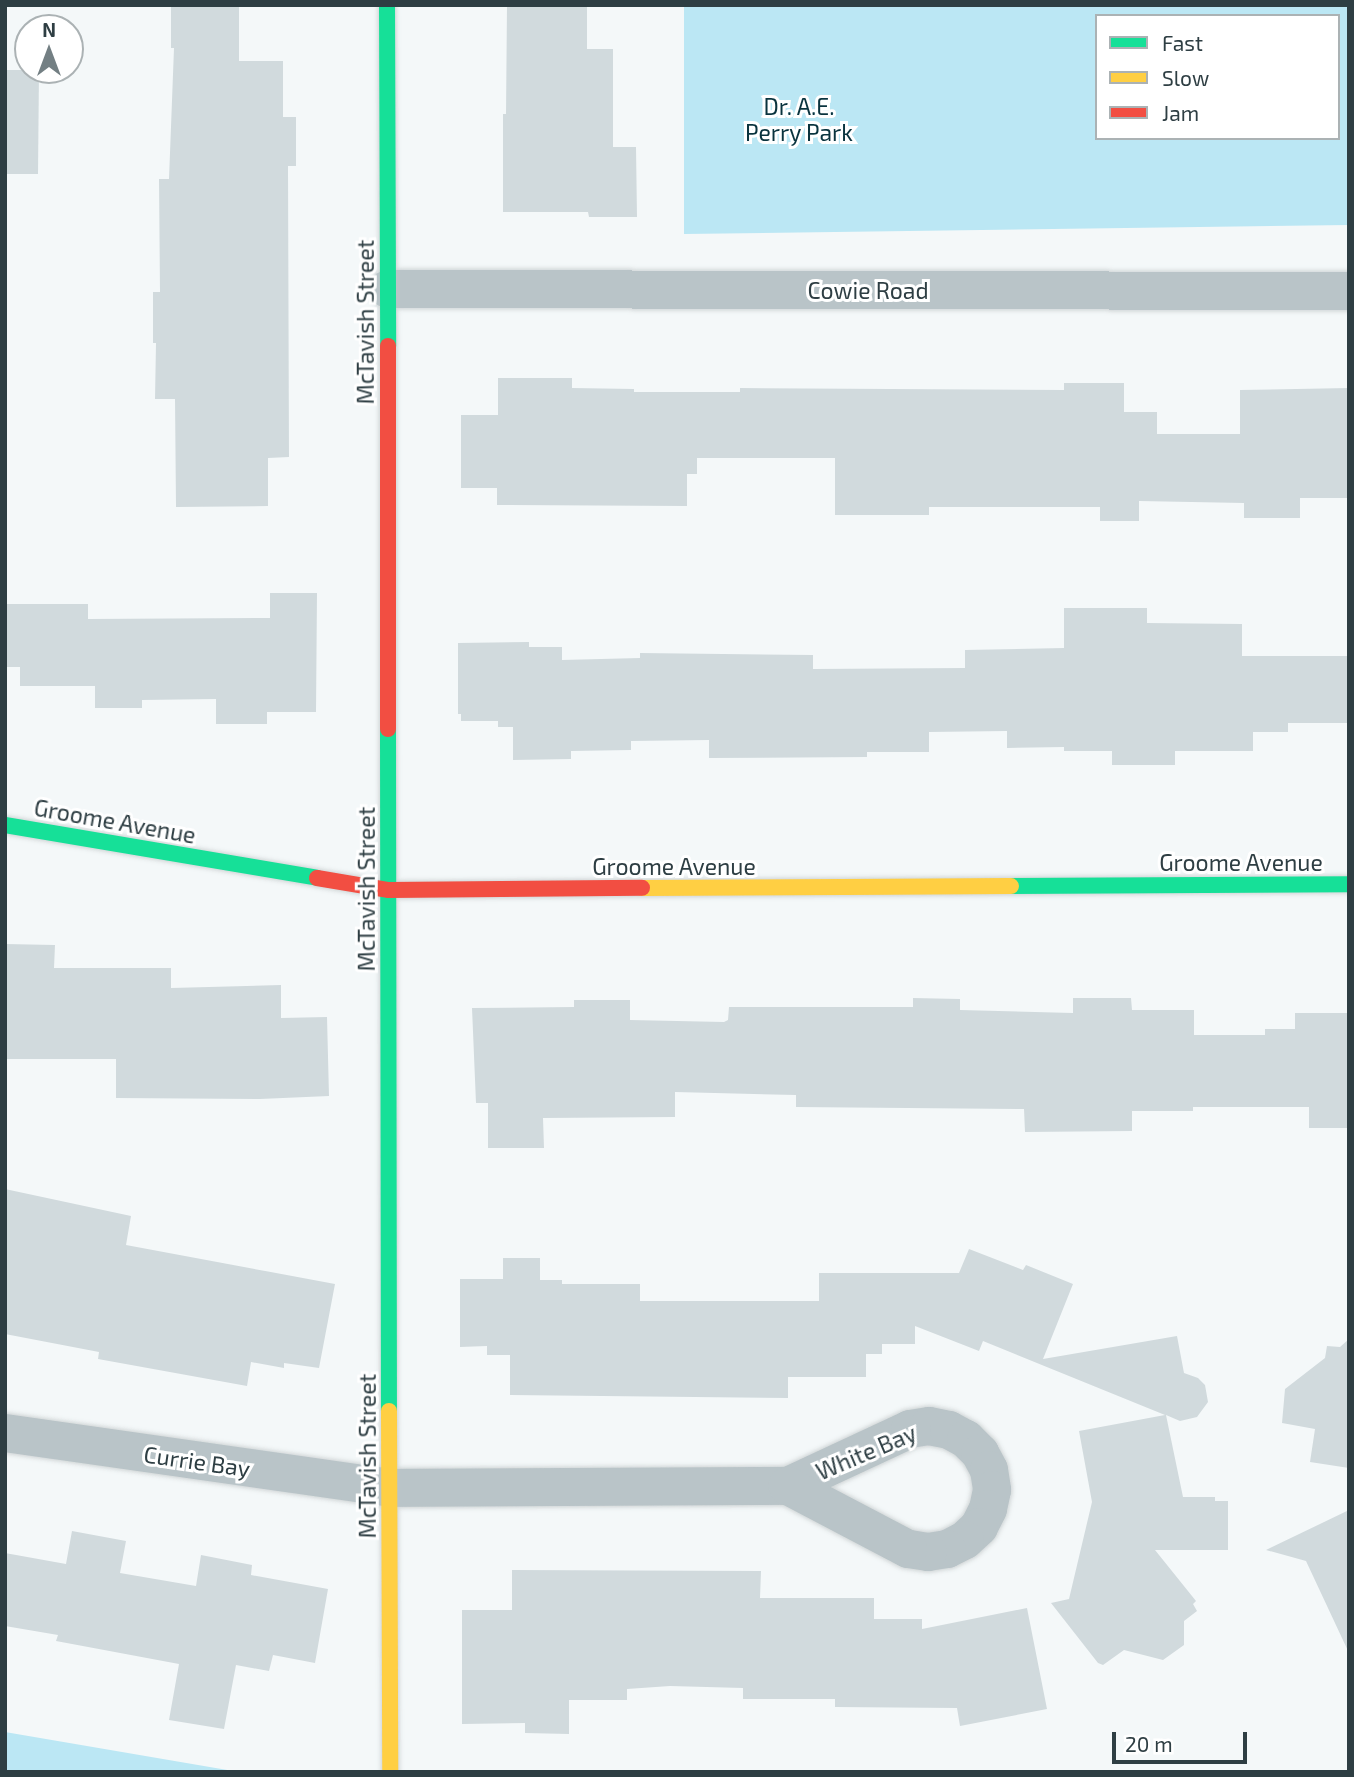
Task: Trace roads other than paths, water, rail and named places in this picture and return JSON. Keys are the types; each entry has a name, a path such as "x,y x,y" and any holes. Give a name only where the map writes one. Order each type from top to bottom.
{"street":[{"name":"McTavish Street","path":"387,5 390,1772"},
{"name":"Cowie Road","path":"388,289 1349,291"},
{"name":"Groome Avenue","path":"5,825 389,890 1349,884"},
{"name":"White Bay","path":"390,1488 788,1486 910,1429 929,1426 949,1430 966,1438 980,1453 989,1470 992,1490 988,1509 979,1527 965,1540 947,1549 928,1552 908,1549 788,1486"},
{"name":"Currie Bay","path":"5,1433 390,1488"}],"park label":[{"name":"Dr. A.E. Perry Park","path":"799,119"}]}
